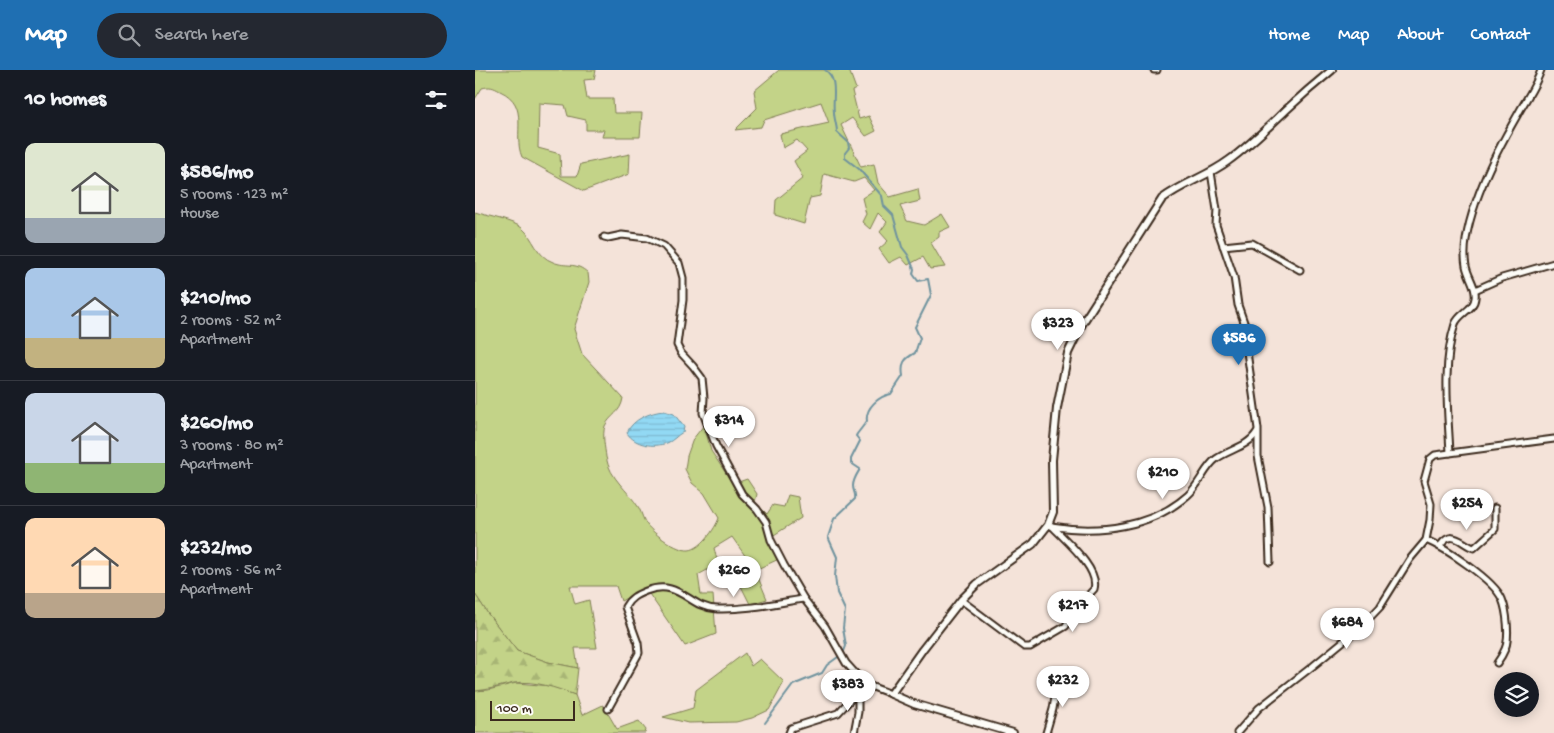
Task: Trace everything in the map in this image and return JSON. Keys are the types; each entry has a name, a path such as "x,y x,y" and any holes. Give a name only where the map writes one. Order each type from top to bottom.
{"street":[{"path":"891,694 961,600 977,584 1033,544 1050,525 1053,512 1052,460 1057,408 1068,353 1072,342 1126,254 1163,199 1182,185 1211,172 1253,141 1332,70"},
{"path":"1450,453 1447,377 1450,350 1457,318 1471,307 1475,300 1475,290 1466,266 1464,245 1484,181 1541,70"},
{"path":"1211,172 1217,210 1217,225 1234,277 1238,305 1247,331 1247,352 1258,429 1258,456 1268,507 1270,562"},
{"path":"604,237 621,235 647,238 664,246 679,263 683,278 683,300 677,345 681,353 702,378 703,413 707,425 742,494 757,509 766,522 771,540 784,565 804,598 825,626 847,663 865,684 914,704 990,730 1013,733"},
{"path":"1223,246 1252,243 1300,270"},
{"path":"1475,290 1502,278 1554,263"},
{"path":"1050,525 1071,529 1109,529 1146,520 1163,513 1187,496 1198,485 1216,459 1247,443 1256,434 1258,429"},
{"path":"1237,733 1259,708 1363,625 1380,607 1410,559 1426,540 1431,520 1431,504 1424,481 1430,458 1435,455 1554,439"},
{"path":"1440,546 1444,541 1454,537 1459,538 1474,548 1495,529 1495,508"},
{"path":"961,600 1024,648 1030,647 1066,626 1069,615 1094,589 1095,584 1091,569 1050,525"},
{"path":"1426,540 1440,546 1477,572 1502,598 1506,613 1507,639 1505,648 1497,663"},
{"path":"608,710 639,653 638,643 625,607 635,595 651,589 667,588 682,593 705,607 715,609 741,608 804,598"},
{"path":"1045,733 1053,709 1058,678"},
{"path":"789,733 791,728 838,713 865,684"},
{"path":"854,733 858,712 858,693"}],"green space":[{"path":"475,70 596,70 594,79 584,80 587,99 613,99 614,113 642,113 640,137 602,137 604,130 586,130 586,120 568,116 565,105 539,103 538,148 560,154 561,176 577,176 581,164 630,154 629,174 584,191 522,157 519,148 518,112 515,104 509,97 491,87 482,88 475,99"},
{"path":"779,70 849,70 856,89 852,91 859,119 869,116 876,131 866,136 852,118 841,125 861,167 874,164 878,183 890,197 918,189 920,201 900,206 907,221 924,225 942,214 950,227 939,232 939,237 931,243 945,267 930,269 923,257 908,265 901,257 889,263 879,249 888,241 880,232 887,222 878,213 870,229 862,222 866,214 862,198 874,190 864,178 854,182 824,174 820,196 810,198 804,224 775,215 776,200 803,178 794,161 807,151 797,140 783,148 780,134 829,123 821,102 764,120 761,127 735,130 757,108 754,91"},
{"path":"475,212 518,225 526,232 547,259 558,264 579,267 588,273 589,282 574,329 582,354 623,398 618,411 605,426 606,457 611,472 635,502 650,529 672,545 689,550 694,549 703,542 717,522 719,518 704,493 692,483 685,469 693,439 704,425 711,451 733,484 747,479 757,494 755,502 767,514 773,505 784,507 788,495 798,497 801,518 769,538 781,558 755,570 767,599 750,604 738,580 726,584 723,573 746,557 732,537 714,548 718,564 698,575 701,595 713,595 716,634 685,646 645,588 621,601 616,586 570,586 575,604 589,600 597,648 575,648 578,668 548,662 517,651 475,594"},
{"path":"475,594 517,651 548,662 578,668 575,695 553,687 521,682 475,691"},
{"path":"745,653 751,666 760,659 784,682 769,710 752,718 736,722 688,723 663,717 693,708 696,690"},
{"path":"516,683 552,686 575,695 582,715 603,705 617,729 639,721 646,730 645,733 475,733 475,691 488,690"}],"water":[{"path":"664,411 674,414 684,427 683,432 669,442 656,445 639,443 627,433 637,420 653,413"}],"waterway":[{"path":"825,70 832,78 837,132 848,142 849,148 845,153 845,158 859,169 882,196 884,206 893,215 902,247 914,269 913,274 918,281 928,279 931,295 915,327 920,338 915,353 904,362 902,368 903,376 891,394 882,397 874,403 868,412 867,421 856,436 860,441 851,459 851,463 860,469 853,484 855,499 834,519 828,537 837,557 835,576 837,593 845,610 843,628 846,646 843,654"},
{"path":"765,723 793,685 822,673 827,665 838,657"}]}
